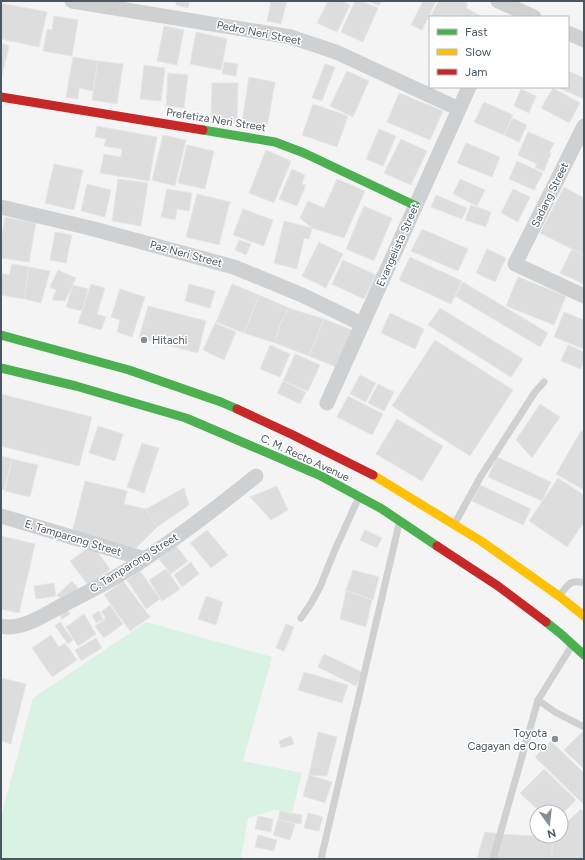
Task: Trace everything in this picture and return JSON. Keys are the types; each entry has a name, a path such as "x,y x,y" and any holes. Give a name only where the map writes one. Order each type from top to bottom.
{"main road":[{"name":"Prefetiza Neri Street","path":"1,97 275,142 304,153 416,206"},
{"name":"C. M. Recto Avenue","path":"1,336 128,370 221,402 291,438 384,481 481,541 584,616"},
{"name":"C. M. Recto Avenue","path":"1,368 76,386 186,418 284,457 382,509 435,543 498,586 584,655"}],"street":[{"name":"Pedro Neri Street","path":"72,1 291,37 336,52 459,109"},
{"path":"501,7 531,16"},
{"path":"569,33 584,40"},
{"name":"Evangelista Street","path":"327,403 469,88"},
{"name":"Sadang Street","path":"584,126 515,264 584,296"},
{"name":"Paz Neri Street","path":"1,207 90,228 234,267 302,295 362,324"},
{"name":"C. Tamparong Street","path":"1,626 15,626 31,621 103,585 145,559 186,530 256,476"},
{"name":"E. Tamparong Street","path":"1,516 145,559"}],"lane":[{"path":"454,525 481,476 535,392 544,382"},
{"path":"301,618 320,587 359,497"},
{"path":"321,859 400,521"},
{"path":"558,596 572,582 576,581 584,583"},
{"path":"493,859 538,700 572,644"},
{"path":"538,700 555,712 584,727"}],"green space":[{"path":"146,622 272,657 243,761 302,773 292,812 274,810 248,818 241,859 1,859 1,817 33,698"}],"building":[{"path":"176,1 190,1 188,8 176,5"},
{"path":"271,1 287,1 281,24 267,21"},
{"path":"328,1 341,1 350,5 337,32 317,23"},
{"path":"355,1 362,1 378,8 363,42 341,32"},
{"path":"368,1 381,1 379,6"},
{"path":"423,1 436,1 422,30 411,25"},
{"path":"439,1 463,1 468,4 466,8 481,16 431,16"},
{"path":"1,3 47,12 39,47 1,39"},
{"path":"54,16 78,20 72,56 43,51 47,29 52,30"},
{"path":"164,26 184,30 177,65 157,61"},
{"path":"196,32 227,39 221,70 190,64"},
{"path":"1,43 9,46 2,76 1,76"},
{"path":"73,57 98,61 93,91 79,88 78,99 66,97"},
{"path":"98,61 123,64 117,104 92,100"},
{"path":"224,62 238,64 236,76 222,74"},
{"path":"325,64 335,67 322,101 312,98"},
{"path":"144,65 165,68 161,101 140,99"},
{"path":"347,71 369,81 353,117 330,106"},
{"path":"569,71 584,78 584,99 559,88 569,88"},
{"path":"168,73 188,75 184,108 166,106"},
{"path":"249,77 275,82 267,127 242,122"},
{"path":"212,83 238,83 237,123 211,122"},
{"path":"553,88 580,103 569,123 541,108"},
{"path":"521,89 536,96 529,113 514,106"},
{"path":"399,93 443,111 430,140 387,122"},
{"path":"484,102 513,115 504,135 474,122"},
{"path":"313,104 348,116 337,147 302,135"},
{"path":"513,118 527,125 519,142 504,135"},
{"path":"97,126 157,137 149,181 100,173 104,154 121,157 122,149 104,146 106,139 95,137"},
{"path":"379,129 396,136 383,166 366,159"},
{"path":"528,132 554,143 549,153 551,153 544,171 535,168 537,164 518,155"},
{"path":"163,135 186,140 175,186 152,180"},
{"path":"401,139 427,151 411,185 384,173"},
{"path":"466,143 500,157 492,177 457,163"},
{"path":"187,145 214,151 205,189 178,183"},
{"path":"266,150 291,161 274,203 249,193"},
{"path":"517,161 543,173 534,190 509,179"},
{"path":"54,164 83,170 74,210 45,203"},
{"path":"292,169 305,175 302,184 306,185 297,206 279,199"},
{"path":"118,179 148,183 141,226 112,221"},
{"path":"337,179 365,191 344,238 312,228 300,218 308,201 324,208"},
{"path":"460,179 485,190 477,206 453,194"},
{"path":"87,184 111,190 105,217 81,211"},
{"path":"564,187 584,198 584,255 540,233"},
{"path":"167,189 192,193 189,211 177,209 175,220 161,217"},
{"path":"513,189 530,197 518,222 501,213"},
{"path":"197,194 230,202 219,245 186,237"},
{"path":"436,195 467,208 462,219 431,207"},
{"path":"471,205 491,212 486,227 465,220"},
{"path":"364,206 392,218 374,261 346,249"},
{"path":"243,209 273,220 264,246 233,235"},
{"path":"5,217 36,223 29,262 1,258 1,240"},
{"path":"284,221 312,228 309,239 304,238 297,269 274,263"},
{"path":"422,229 468,249 458,271 411,251"},
{"path":"55,232 72,235 66,263 50,260"},
{"path":"239,240 251,244 246,255 235,250"},
{"path":"319,242 343,254 326,288 302,276"},
{"path":"487,249 506,258 495,282 476,273"},
{"path":"572,249 584,255 584,284 560,273"},
{"path":"410,257 462,281 451,304 399,280"},
{"path":"343,260 376,275 364,299 332,284"},
{"path":"12,264 29,267 24,299 1,295 1,273 9,275"},
{"path":"29,267 50,271 41,303 24,299"},
{"path":"58,270 76,278 65,301 52,300 56,290 50,287"},
{"path":"518,277 566,296 554,325 506,306"},
{"path":"463,282 548,333 540,347 455,296"},
{"path":"91,284 105,288 97,314 106,317 101,330 78,323"},
{"path":"189,284 215,291 210,308 185,301"},
{"path":"232,284 259,295 244,333 216,322"},
{"path":"73,285 88,289 82,311 66,307"},
{"path":"120,289 145,297 132,337 117,332 120,320 111,317"},
{"path":"259,295 289,308 280,325 275,343 244,333"},
{"path":"148,306 206,321 198,353 139,338"},
{"path":"289,308 324,319 309,356 275,343 280,325"},
{"path":"440,308 523,359 511,377 428,325"},
{"path":"564,312 584,320 584,349 554,337"},
{"path":"390,313 424,329 415,349 381,333"},
{"path":"324,319 352,330 336,367 309,356"},
{"path":"215,323 236,332 224,360 203,350"},
{"path":"435,340 513,390 470,456 392,406"},
{"path":"270,345 290,354 280,377 260,369"},
{"path":"568,345 584,352 584,361 581,369 561,361"},
{"path":"295,354 320,365 308,391 283,381"},
{"path":"360,375 376,383 366,402 350,394"},
{"path":"283,381 306,392 300,404 277,393"},
{"path":"378,384 394,392 384,411 368,403"},
{"path":"1,394 92,417 79,466 1,446"},
{"path":"348,396 383,414 372,435 337,417"},
{"path":"540,404 560,417 532,458 516,440"},
{"path":"397,419 443,446 422,481 376,454"},
{"path":"98,426 123,434 115,461 89,453"},
{"path":"581,431 584,433 584,490 556,474"},
{"path":"142,443 159,448 144,493 127,487"},
{"path":"1,456 12,459 4,490 1,489"},
{"path":"497,457 551,482 542,501 488,477"},
{"path":"12,459 38,465 30,497 5,491"},
{"path":"558,478 584,495 584,522 567,547 529,521"},
{"path":"85,481 127,491 124,504 146,509 157,527 136,548 72,533"},
{"path":"480,485 531,509 523,525 472,501"},
{"path":"277,486 288,510 271,520 250,497"},
{"path":"184,488 189,505 157,527 146,509"},
{"path":"207,530 228,555 211,568 190,543"},
{"path":"365,530 382,538 377,548 360,540"},
{"path":"1,536 35,544 19,613 1,609"},
{"path":"92,545 110,569 88,585 70,561"},
{"path":"176,546 188,561 171,574 159,559"},
{"path":"191,562 199,574 182,587 174,575"},
{"path":"166,569 180,589 162,601 149,580"},
{"path":"353,570 379,577 373,600 346,590"},
{"path":"140,571 160,599 146,609 127,580"},
{"path":"72,581 78,588 63,602 57,595"},
{"path":"123,581 150,617 130,631 104,595"},
{"path":"54,583 56,596 36,599 34,586"},
{"path":"346,591 372,600 366,627 340,619"},
{"path":"206,596 223,602 216,625 198,619"},
{"path":"110,605 123,624 104,638 95,626 106,618 101,612"},
{"path":"67,609 70,614 62,619 59,614"},
{"path":"99,611 103,619 96,623 92,615"},
{"path":"84,614 96,634 78,646 66,627"},
{"path":"60,622 73,640 68,644 55,626"},
{"path":"286,624 294,627 284,651 276,648"},
{"path":"51,635 59,647 65,643 77,660 52,677 32,648"},
{"path":"96,638 102,648 81,661 75,650"},
{"path":"324,654 362,672 356,686 318,667"},
{"path":"304,672 348,685 342,703 298,690"},
{"path":"1,678 26,684 11,744 1,741"},
{"path":"318,732 337,737 327,776 309,775"},
{"path":"582,732 584,734 584,769 564,750"},
{"path":"291,736 294,744 281,748 279,741"},
{"path":"551,741 584,773 584,805 535,757"},
{"path":"544,769 576,800 569,807 569,804 532,804 520,793"},
{"path":"309,775 332,782 325,803 303,796"},
{"path":"581,809 584,812 584,859 552,859 552,844 569,844 569,820"},
{"path":"280,811 302,815 301,824 278,820"},
{"path":"308,813 323,817 319,831 304,828"},
{"path":"258,816 273,819 271,832 255,829"},
{"path":"278,820 295,824 290,840 273,835"},
{"path":"485,832 529,836 529,844 552,844 552,859 477,859"},
{"path":"258,835 277,840 274,851 255,847"}],"traffic: fast":[{"path":"203,130 275,142 304,153 416,206"},
{"path":"1,335 129,370 237,409"},
{"path":"1,368 76,386 186,418 319,475 382,509 437,546"},
{"path":"546,622 584,655"}],"traffic: slow":[{"path":"373,475 481,541 559,596 584,616"}],"traffic: jam":[{"path":"1,97 203,130"},
{"path":"237,409 373,475"},
{"path":"437,546 498,586 546,622"}],"place":[{"name":"Hitachi","path":"144,340"},
{"name":"Toyota Cagayan de Oro","path":"555,739"}]}
